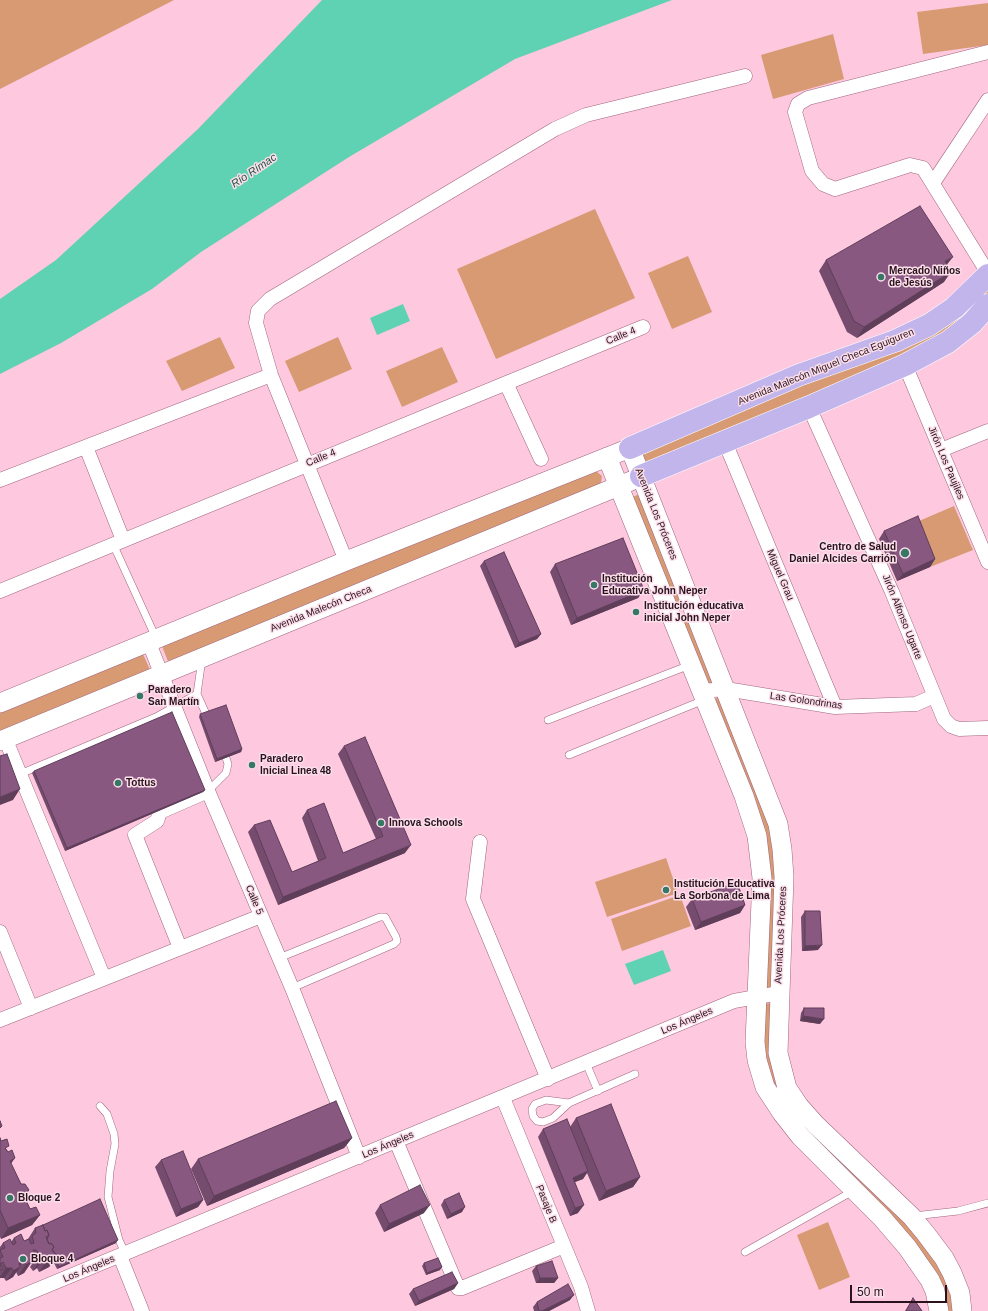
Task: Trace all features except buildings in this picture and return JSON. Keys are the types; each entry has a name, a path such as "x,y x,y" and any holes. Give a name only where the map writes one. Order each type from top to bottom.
{"main road":[{"name":"Avenida Malecón Miguel Checa Eguiguren","path":"630,448 799,375 895,341 929,325 954,308 988,274"},
{"path":"641,476 810,407 905,365 948,342 972,323 988,305"},
{"path":"0,703 346,561 630,448"},
{"name":"Avenida Los Próceres","path":"630,448 726,688 778,824 784,878 778,1053 782,1072 789,1092 815,1124 912,1217 944,1258 960,1293 962,1311"},
{"path":"606,457 744,796 757,836 762,878 755,997 755,1042 757,1060 765,1087 782,1113 800,1136 882,1218 923,1268 935,1291 939,1311"},
{"name":"Avenida Malecón Checa","path":"3,739 641,476"},
{"path":"670,615 693,606"}],"street":[{"path":"988,52 808,98 798,104 795,112 812,171 822,184 835,189 910,165 923,168 988,274"},
{"path":"346,561 271,375 256,323 258,311 270,299 555,128 586,115 744,76"},
{"path":"933,183 988,100"},
{"name":"Calle 4","path":"0,591 643,327"},
{"name":"Jirón Los Paujiles","path":"905,365 941,450 982,531 988,562"},
{"path":"0,480 271,375"},
{"path":"506,383 541,459"},
{"name":"Jirón Alfonso Ugarte","path":"810,407 892,592 944,719 950,726 959,729 988,728"},
{"path":"941,450 988,431"},
{"name":"Miguel Grau","path":"725,442 836,707"},
{"path":"86,447 118,542"},
{"name":"Calle 5","path":"153,641 162,674 176,706 208,791 292,988 359,1157"},
{"name":"Las Golondrinas","path":"703,695 726,688 836,707 916,704 934,696"},
{"path":"3,739 20,774 104,978"},
{"path":"180,948 135,834 157,821 160,812 208,791"},
{"path":"480,842 473,899 548,1079"},
{"path":"0,1020 261,916"},
{"path":"0,932 31,1008"},
{"name":"Los Ángeles","path":"0,1305 734,1001 779,993"},
{"name":"Pasaje B","path":"502,1098 564,1246 588,1311"},
{"path":"396,1141 458,1288 462,1288 564,1246"},
{"path":"123,1254 142,1311"}],"lane":[{"path":"118,542 153,641"},
{"path":"203,657 197,694 206,714"},
{"path":"548,720 691,665"},
{"path":"20,774 156,717 197,694"},
{"path":"569,755 703,695"},
{"path":"208,791 226,774 228,764 226,758"},
{"path":"279,958 385,916 396,938 397,941 394,944 292,988"},
{"path":"586,1063 598,1091"},
{"path":"569,1103 546,1100 535,1104 532,1109 533,1116 537,1121 543,1122 553,1118 569,1103 635,1074"},
{"path":"100,1106 107,1114 114,1134 115,1144 110,1171 108,1197 123,1254"},
{"path":"745,1252 855,1190"},
{"path":"912,1217 958,1211 988,1203"}],"shaded area":[{"path":"0,0 174,0 0,89"},
{"path":"988,3 988,45 923,54 917,12"},
{"path":"833,34 844,79 773,99 761,55"},
{"path":"595,209 635,298 496,359 457,269"},
{"path":"688,256 712,312 672,329 648,273"},
{"path":"988,283 988,299 936,342 649,467 639,452 811,378"},
{"path":"220,337 235,368 182,391 166,361"},
{"path":"338,337 352,369 299,392 285,361"},
{"path":"442,347 458,382 402,407 386,371"},
{"path":"596,471 602,476 601,483 597,488 169,664 162,646 251,608"},
{"path":"640,494 682,604 676,606 632,497"},
{"path":"954,506 973,550 930,567 912,524"},
{"path":"688,615 713,682 706,685 681,617"},
{"path":"143,654 151,672 0,735 0,713"},
{"path":"719,697 776,845 773,988 764,990 766,881 713,700"},
{"path":"666,858 678,893 607,917 595,882"},
{"path":"680,895 691,926 622,951 611,919"},
{"path":"770,1003 772,1008 775,1062 936,1254 956,1311 945,1311 941,1295 803,1133 762,1064 764,1004"},
{"path":"828,1222 850,1277 819,1290 797,1235"}],"water":[{"name":"Río Rímac","path":"322,0 672,0 515,59 349,157 201,252 152,289 61,343 0,374 0,299 56,260 198,129"},
{"path":"403,304 410,321 377,335 370,318"},
{"path":"663,950 671,971 634,985 625,964"}],"place":[{"name":"Mercado Niños de Jesús","path":"881,277"},
{"name":"Centro de Salud Daniel Alcides Carrión","path":"905,553"},
{"name":"Institución Educativa John Neper","path":"594,585"},
{"name":"Institución educativa inicial John Neper","path":"636,612"},
{"name":"Paradero San Martín","path":"140,696"},
{"name":"Paradero Inicial Linea 48","path":"252,765"},
{"name":"Tottus","path":"118,783"},
{"name":"Innova Schools","path":"381,823"},
{"name":"Institución Educativa La Sorbona de Lima","path":"666,890"},
{"name":"Bloque 2","path":"10,1198"},
{"name":"Bloque 4","path":"23,1259"}]}
